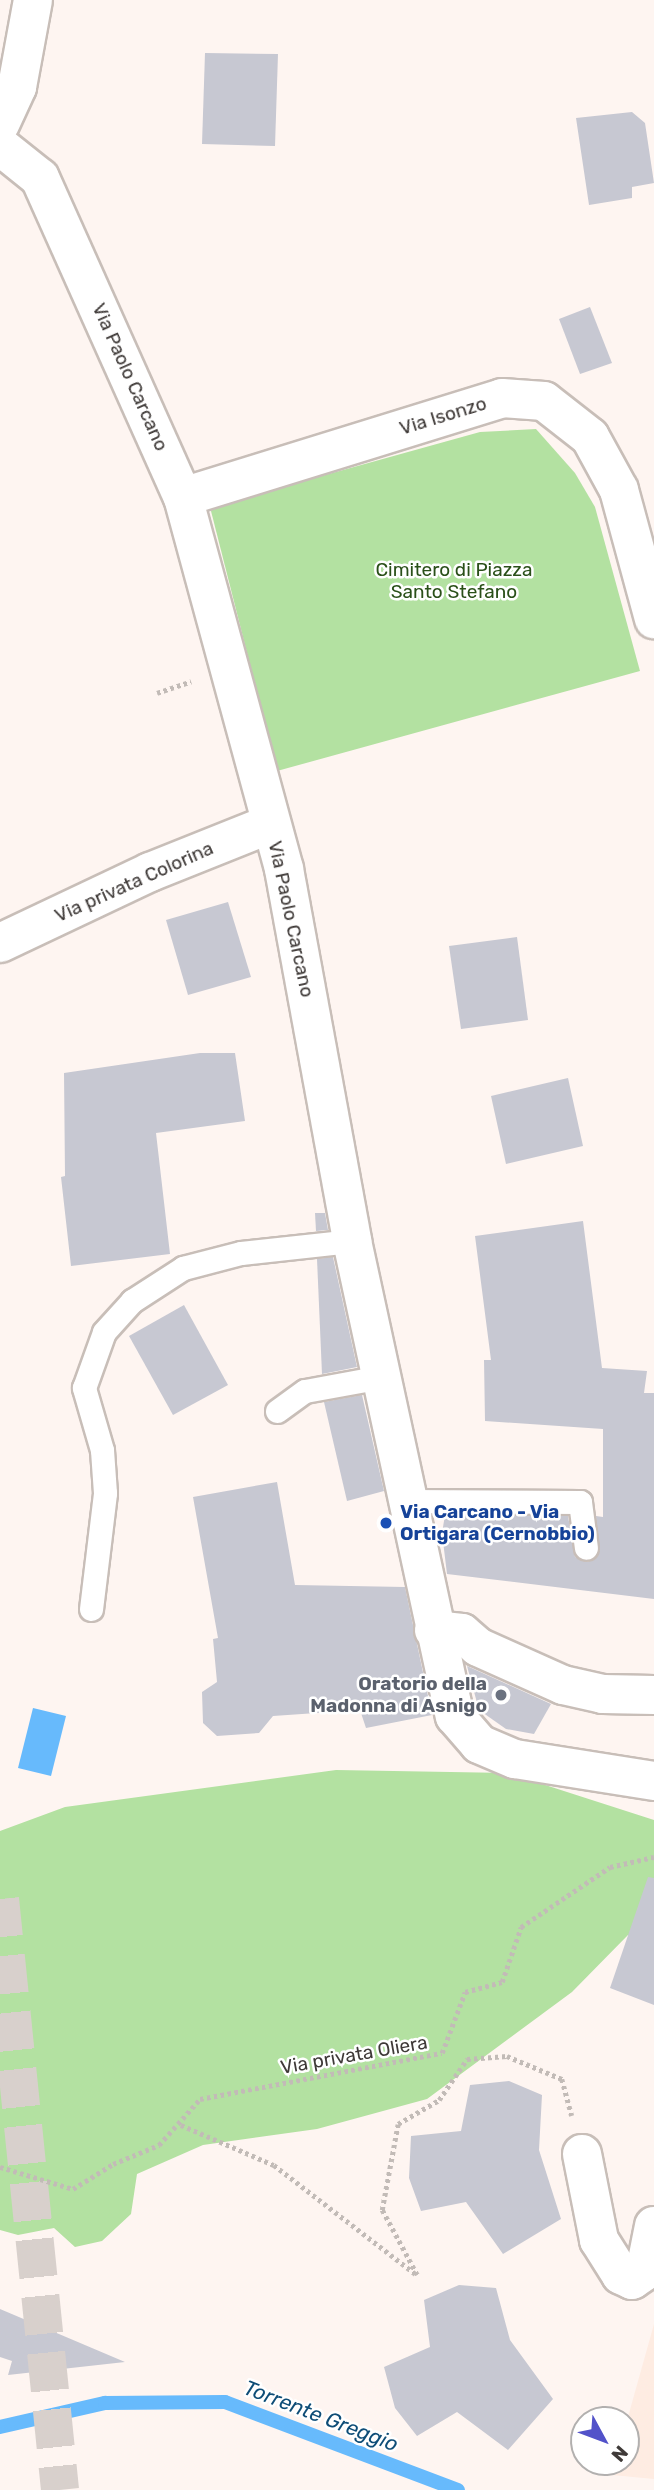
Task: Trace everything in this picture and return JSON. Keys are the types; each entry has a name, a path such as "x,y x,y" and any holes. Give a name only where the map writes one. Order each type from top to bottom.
{"street":[{"path":"0,124 17,87 33,0"},
{"name":"Via Paolo Carcano","path":"0,146 40,178 183,497 284,869 352,1241 455,1716 479,1744 516,1759 654,1781"},
{"name":"Via Isonzo","path":"183,497 502,398 544,401 590,437 619,490 654,619"},
{"name":"Via privata Colorina","path":"0,943 150,872 270,824"},
{"path":"435,1630 462,1633 478,1647 563,1685 604,1694 654,1695"},
{"path":"582,2154 598,2240 621,2275 632,2280 645,2271 654,2225"}],"lane":[{"path":"91,1609 106,1493 102,1450 83,1388 104,1332 132,1301 183,1268 241,1253 352,1241"},
{"path":"278,1411 305,1391 381,1377"},
{"path":"407,1501 580,1502 586,1548"}],"path":[{"name":"Via privata Oliera","path":"0,2167 72,2189 113,2164 159,2145 181,2125 201,2099 442,2053 465,1992 502,1982 521,1927 610,1867 654,1857"},
{"path":"181,2125 274,2165 417,2275 382,2210 398,2124 439,2100 467,2059 507,2056 562,2079 582,2154"}],"shaded area":[{"path":"654,2324 654,2479 622,2476 640,2476 640,2406 631,2406"}],"green space":[{"name":"Cimitero di Piazza Santo Stefano","path":"536,429 575,473 595,507 640,671 277,771 210,507 480,432"},
{"path":"336,1770 508,1773 654,1820 654,1945 628,1935 572,1992 427,2099 317,2129 203,2145 137,2174 131,2214 102,2241 75,2247 54,2228 18,2235 0,2230 0,1831 65,1807"}],"water":[{"path":"33,1708 66,1716 51,1776 18,1768"}],"building":[{"path":"205,53 278,54 275,146 202,144"},
{"path":"632,112 645,123 654,183 632,187 632,198 589,205 576,118"},
{"path":"590,307 612,363 580,374 559,319"},
{"path":"228,902 251,977 188,995 166,920"},
{"path":"517,937 528,1020 461,1029 449,946"},
{"path":"200,1053 235,1053 245,1121 156,1133 170,1254 71,1266 61,1177 65,1176 64,1073"},
{"path":"568,1078 583,1146 506,1164 491,1096"},
{"path":"315,1213 325,1213 328,1230 316,1231"},
{"path":"583,1221 602,1368 647,1371 644,1393 654,1393 654,1599 447,1574 442,1533 445,1515 568,1516 575,1557 588,1562 599,1553 596,1516 603,1517 603,1429 485,1421 484,1360 491,1360 475,1236"},
{"path":"333,1257 357,1367 322,1374 317,1259"},
{"path":"184,1305 228,1385 173,1415 129,1336"},
{"path":"362,1395 384,1491 347,1501 324,1402"},
{"path":"277,1482 295,1585 405,1587 432,1715 366,1728 360,1710 273,1716 259,1733 217,1736 203,1723 202,1692 217,1682 213,1639 218,1638 193,1497"},
{"name":"Oratorio della Madonna di Asnigo","path":"467,1666 551,1704 534,1734 506,1729 479,1710"},
{"path":"648,1877 654,1878 654,2005 610,1988"},
{"path":"509,2081 542,2095 539,2150 561,2219 503,2254 466,2202 421,2211 409,2178 411,2136 461,2131 470,2085"},
{"path":"459,2285 496,2288 510,2340 553,2399 508,2450 457,2412 417,2436 395,2408 384,2367 430,2347 424,2300"},
{"path":"0,2309 125,2362 8,2375 12,2361 0,2357"}],"waterway":[{"name":"Torrente Greggio","path":"0,2427 105,2403 225,2402 458,2490"}],"tunnel":[{"path":"0,1899 60,2490"}],"place":[{"name":"Via Carcano - Via Ortigara (Cernobbio)","path":"386,1523"},
{"name":"Oratorio della Madonna di Asnigo","path":"501,1695"}]}
